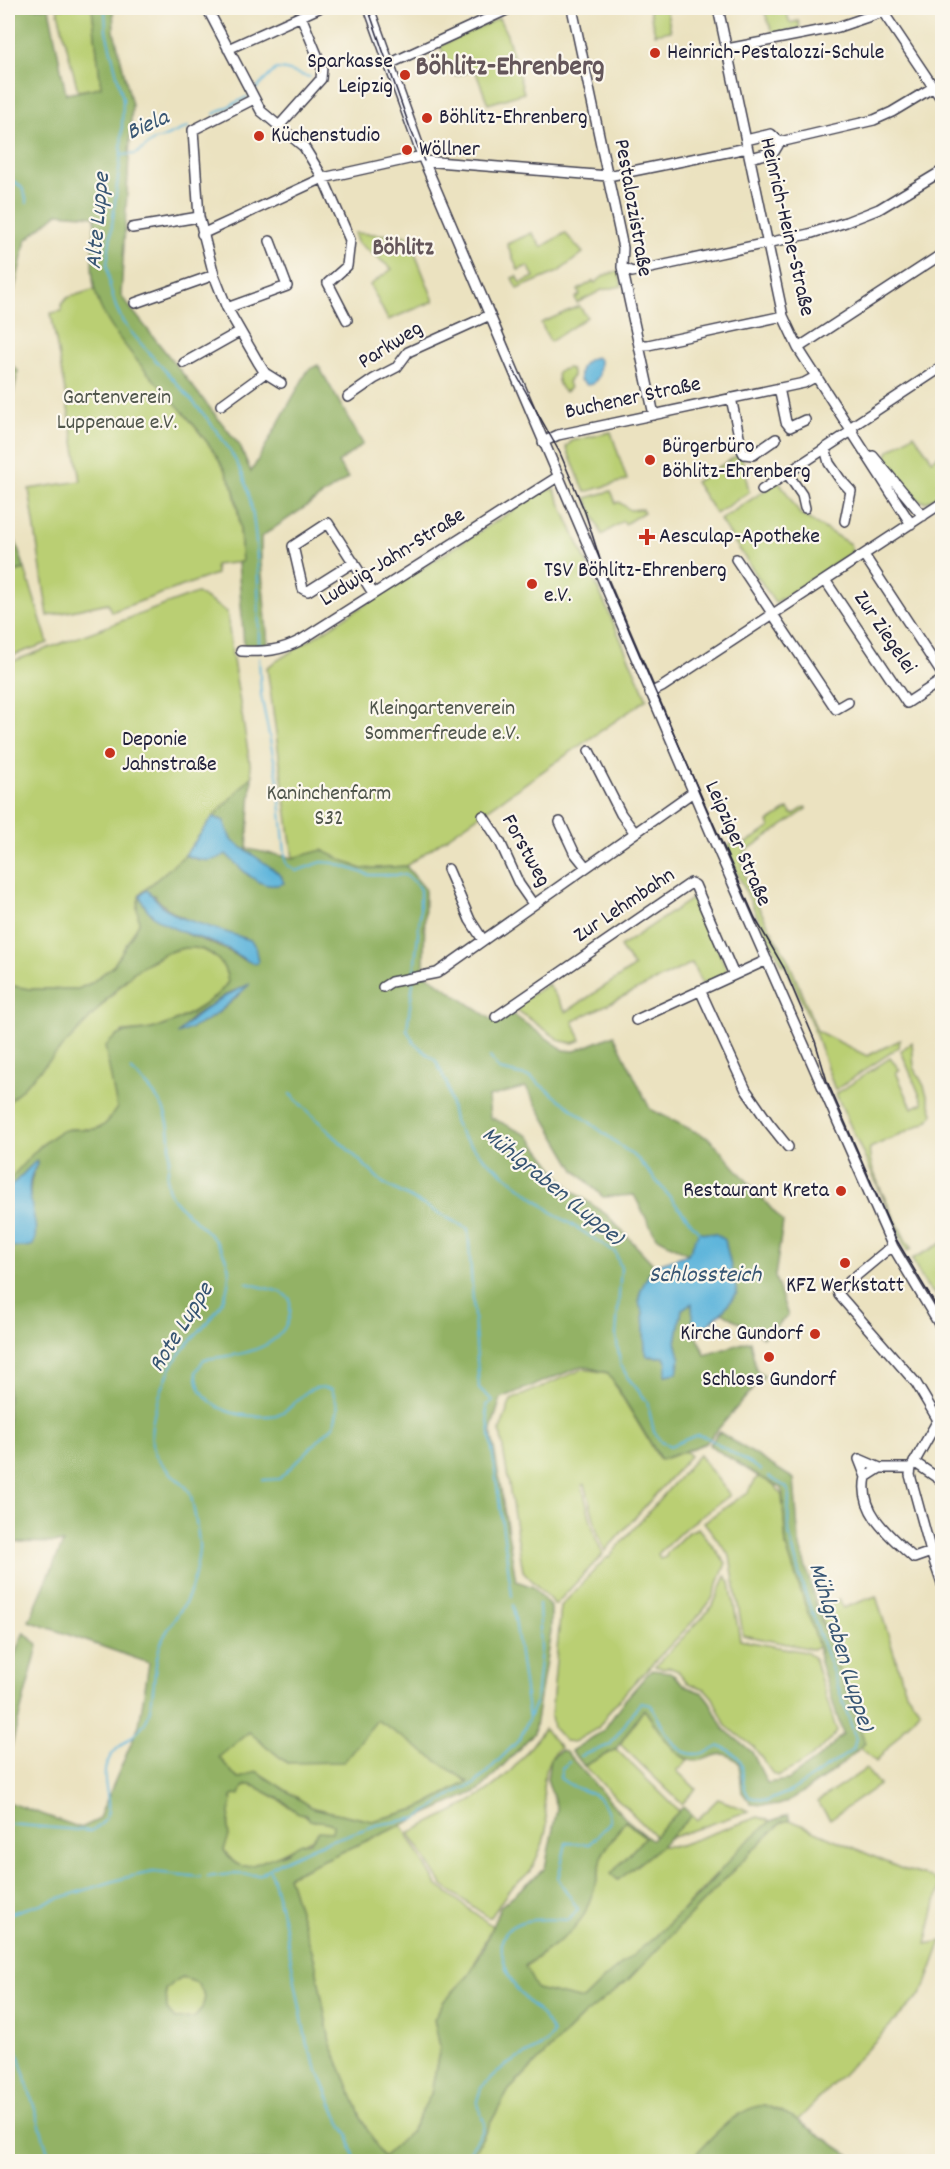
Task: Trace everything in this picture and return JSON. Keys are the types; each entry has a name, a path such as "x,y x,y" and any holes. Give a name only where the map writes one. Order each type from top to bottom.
{"street":[{"path":"207,8 261,111 304,147 323,178 350,240 347,266 328,283 347,320"},
{"path":"228,49 319,8"},
{"path":"369,8 423,158"},
{"path":"389,64 511,8"},
{"name":"Pestalozzistraße","path":"572,8 623,248 622,267 654,415"},
{"name":"Heinrich-Heine-Straße","path":"718,8 783,316 798,348 911,524"},
{"path":"727,49 838,27 894,8"},
{"path":"883,12 938,84 942,100"},
{"path":"279,126 321,79 322,67 301,16"},
{"path":"750,159 774,152 780,142 874,120 892,112 938,84"},
{"path":"254,99 193,130 199,217 214,276 227,308 265,373 282,383"},
{"path":"202,234 323,178 423,158 608,176 747,144 771,134 780,142"},
{"name":"Leipziger Straße","path":"423,158 650,693 894,1247 942,1329"},
{"path":"622,267 632,272 809,234 879,209 942,171"},
{"path":"132,228 199,217"},
{"path":"227,308 287,286 270,242"},
{"path":"798,348 942,254"},
{"path":"135,303 214,276"},
{"name":"Parkweg","path":"348,397 397,367 408,352 489,315"},
{"path":"639,345 783,316"},
{"path":"184,363 239,332"},
{"path":"762,490 825,448 854,432 942,367"},
{"path":"221,405 265,373"},
{"name":"Buchener Straße","path":"543,442 558,435 804,383 817,376"},
{"path":"779,388 786,422 790,427 805,420"},
{"name":"Buchener Straße","path":"731,398 744,454 753,455 776,439"},
{"name":"Heinrich-Heine-Straße","path":"854,432 922,516"},
{"path":"825,448 830,463 851,491 845,521"},
{"path":"787,473 801,495 805,508"},
{"name":"Ludwig-Jahn-Straße","path":"242,651 267,652 288,647 559,476"},
{"path":"650,693 663,687 942,503"},
{"path":"354,562 308,591 303,589 293,546 328,523 354,562 373,593"},
{"name":"Zur Ziegelei","path":"864,555 942,674"},
{"path":"736,559 836,710 848,702"},
{"name":"Zur Ziegelei","path":"825,580 908,703 942,680"},
{"path":"589,751 621,814 635,833"},
{"name":"Forstweg","path":"383,987 391,982 437,973 693,792"},
{"name":"Forstweg","path":"483,816 500,842 519,884 533,904"},
{"name":"Forstweg","path":"560,822 574,852 586,867"},
{"path":"448,869 470,920 483,940"},
{"name":"Zur Lehmbahn","path":"496,1017 691,883 695,885 734,975"},
{"path":"636,1020 767,960"},
{"path":"700,990 746,1090 788,1147"},
{"path":"894,1247 838,1291 838,1295 916,1383 940,1417 912,1465 911,1482 942,1584"},
{"path":"880,1468 860,1458 866,1477 864,1483 868,1504 880,1526 914,1558 931,1552"},
{"path":"866,1477 880,1468 912,1465 942,1481"}],"green space":[{"path":"8,8 49,8 66,94 101,87 92,8 113,8 114,31 132,105 121,296 240,446 251,472 308,370 318,365 363,444 338,463 348,478 261,537 268,644 244,646 238,562 242,562 239,513 232,485 224,468 190,420 122,342 100,306 92,272 95,216 58,213 26,240 8,317"},
{"path":"57,8 92,8 101,87 78,91"},
{"path":"649,8 666,8 671,31 655,34"},
{"path":"763,8 807,8 787,14 790,23 798,21 800,28 773,34"},
{"path":"499,18 507,35 524,93 488,104 475,70 455,76 440,46"},
{"path":"354,233 408,236 434,301 388,320 370,285 392,269 357,242"},
{"path":"532,233 542,247 565,233 583,253 558,272 517,289 512,278 517,276 521,283 534,277 528,266 518,270 507,244"},
{"path":"619,271 622,286 602,290 577,303 575,298 580,295 578,290 593,281 595,283 605,275"},
{"name":"Gartenverein Luppenaue e.V.","path":"95,289 100,306 218,456 233,487 239,518 242,562 215,565 216,574 111,612 108,603 48,616 29,489 81,481 51,313 62,311 61,305 67,298"},
{"path":"579,306 587,317 550,342 541,323"},
{"path":"8,361 18,371 8,419"},
{"path":"571,369 573,376 568,382 570,388 565,392 557,374 558,371"},
{"path":"611,432 627,480 585,492 566,447 572,441"},
{"path":"914,434 932,460 942,453 942,493 926,502 918,500 885,460 889,451"},
{"path":"741,453 749,492 716,514 695,482"},
{"path":"779,481 800,514 850,544 852,552 775,603 720,520"},
{"name":"Kleingartenverein Sommerfreude e.V.","path":"554,489 647,699 406,866 361,869 322,851 293,858 267,667 545,490"},
{"path":"611,491 616,503 619,502 630,510 642,509 644,512 625,524 623,521 602,535 586,498"},
{"path":"8,539 15,540 25,569 8,573"},
{"path":"25,569 48,643 8,657 8,574"},
{"path":"197,593 227,612 252,776 213,817 185,855 140,894 137,907 140,923 114,965 91,983 78,989 29,989 8,985 8,663"},
{"path":"252,776 247,849 293,858 322,850 361,869 406,866 425,889 424,973 491,1019 509,1012 564,1050 575,1051 614,1035 650,1109 710,1139 783,1222 775,1277 788,1316 763,1337 722,1312 737,1293 724,1240 688,1254 656,1237 634,1195 603,1197 575,1170 526,1087 488,1097 490,1117 529,1136 570,1189 607,1215 654,1265 639,1295 643,1312 645,1349 650,1357 664,1357 667,1364 680,1357 676,1342 682,1309 692,1302 693,1325 705,1355 750,1341 756,1369 764,1376 706,1443 661,1460 608,1373 583,1366 501,1398 491,1430 516,1581 533,1587 551,1608 551,1631 534,1733 480,1790 288,1876 315,1961 330,2042 364,2124 383,2157 411,2131 431,2094 440,2047 434,2019 444,2001 469,1975 483,1949 500,1907 545,1868 557,1809 547,1779 550,1759 562,1750 567,1753 625,1818 651,1840 683,1807 692,1815 661,1846 618,1880 611,1874 645,1837 625,1821 603,1853 596,1884 584,1915 570,1933 525,1966 537,1989 583,2000 605,1978 655,1937 702,1892 739,1849 771,1821 788,1815 790,1820 782,1822 627,1981 583,2016 509,2090 469,2161 8,2161 8,1802 81,1828 98,1820 139,1725 149,1663 29,1621 63,1543 8,1542 8,1247 15,1246 36,1230 30,1189 37,1162 8,1189 8,1181 37,1149 58,1133 70,1129 95,1129 109,1120 117,1108 105,1047 116,1036 127,1032 152,1029 183,1017 214,998 228,982 221,964 213,955 204,950 183,948 152,960 120,985 8,1103 8,985 29,989 78,989 91,983 114,965 139,923 137,907 140,894 185,855 198,860 226,854 249,876 281,876 231,840 224,821 213,817","holes":["140,895 154,895 163,905 186,919 250,940 243,960 216,945 170,926 146,908","248,985 217,1014 179,1033 192,1017 229,993","377,1720 468,1782 417,1809 372,1821 313,1808 256,1771 238,1779 219,1757 249,1732 287,1763 344,1762","252,1785 283,1801 298,1813 305,1814 310,1820 330,1823 333,1825 332,1832 319,1831 310,1842 301,1843 257,1864 246,1866 236,1864 224,1850 229,1836 232,1797 235,1794 240,1795 243,1787","182,1977 197,1983 205,1997 202,2009 194,2018 175,2019 167,2010 166,1990"]},
{"path":"805,807 807,809 743,853 742,863 751,891 787,958 817,1031 867,1056 900,1040 899,1047 835,1090 813,1027 786,964 783,965 758,918 726,848 739,839 743,845 770,828 768,822 788,809 793,815"},
{"path":"696,896 728,973 702,984 692,963 573,1021 581,1040 573,1043 561,1041 513,1007 548,984 566,1012 634,967 620,947"},
{"path":"187,947 202,950 220,961 228,982 222,990 204,1005 161,1026 122,1032 117,1108 105,1125 93,1129 68,1129 41,1145 8,1181 8,1103 135,971 166,953"},
{"path":"912,1042 914,1067 924,1086 933,1114 927,1122 870,1148 872,1167 883,1195 912,1249 907,1251 836,1094 890,1058 900,1070 896,1072 912,1108 923,1103 901,1051"},
{"path":"942,1243 942,1297 928,1287 912,1259"},
{"path":"583,1369 608,1373 660,1460 686,1451 690,1456 605,1551 597,1531 585,1484 582,1486 595,1536 603,1554 555,1605 523,1571 500,1430 511,1400"},
{"path":"719,1432 794,1479 799,1543 819,1614 865,1743 812,1786 776,1806 751,1804 742,1792 739,1763 731,1757 724,1754 699,1761 683,1757 667,1742 644,1709 616,1749 584,1766 571,1751 603,1731 625,1700 651,1670 670,1672 687,1687 703,1693 723,1728 752,1752 767,1783 788,1780 822,1755 843,1734 819,1659 819,1647 786,1546 782,1488 758,1476 709,1445"},
{"path":"699,1455 730,1495 684,1529 658,1554 660,1559 666,1557 667,1553 687,1533 698,1528 726,1563 712,1599 631,1686 598,1728 574,1742 565,1741 553,1728 551,1716 561,1606 609,1557"},
{"path":"758,1476 775,1485 782,1496 786,1546 819,1647 812,1649 743,1635 730,1556 704,1522 748,1492"},
{"path":"726,1576 730,1582 740,1640 806,1652 814,1658 837,1732 810,1758 777,1776 772,1773 754,1747 726,1726 713,1698 705,1689 688,1683 678,1671 669,1667 655,1666 704,1616 714,1603"},
{"path":"876,1596 906,1692 920,1710 876,1762 860,1747 820,1613 839,1599 843,1608"},
{"path":"24,1632 38,1646 8,1759 7,1710 10,1678"},
{"path":"644,1709 670,1745 689,1759 677,1771 696,1789 682,1804 620,1744"},
{"path":"377,1720 468,1782 417,1809 372,1821 313,1808 256,1771 238,1779 218,1757 249,1732 287,1763"},
{"path":"544,1729 560,1747 550,1759 545,1771 543,1788 547,1825 543,1843 531,1871 509,1890 491,1917 488,1917 443,1886 409,1833 466,1804 492,1787 515,1766"},
{"path":"616,1749 679,1811 655,1836 584,1766"},
{"path":"866,1769 879,1785 830,1819 817,1802"},
{"path":"246,1785 263,1790 314,1821 333,1825 333,1832 323,1834 260,1863 249,1866 238,1865 224,1850 232,1797"},
{"path":"718,1799 749,1811 667,1839 692,1815 697,1820"},
{"path":"758,1817 771,1821 647,1944 583,2000 536,1989 525,1967 570,1933 584,1915 596,1884 603,1853 625,1821 645,1837 612,1873 618,1880 661,1846 677,1846"},
{"path":"790,1820 902,1869 933,1878 939,1885 926,1944 942,1941 920,1995 794,2124 783,2112 764,2105 737,2115 689,2161 469,2162 509,2090 583,2016 627,1981 782,1822"},
{"path":"402,1825 437,1885 492,1926 469,1975 444,2001 434,2019 440,2047 431,2094 411,2131 383,2158 364,2124 330,2042 315,1961 288,1876"},
{"path":"182,1977 198,1983 205,1997 202,2009 194,2018 175,2019 167,2010 166,1990"},
{"path":"764,2105 791,2116 859,2161 689,2161 732,2119 742,2112"}],"water":[{"path":"596,357 600,360 599,376 593,384 587,385 580,380 580,371 585,362"},
{"path":"213,817 224,821 231,840 269,866 281,876 284,883 267,885 259,882 226,854 206,861 185,855"},
{"path":"147,890 163,907 179,917 250,940 255,946 258,962 255,964 230,950 178,930 155,917 146,907 140,895"},
{"path":"250,984 217,1013 178,1034 193,1018 211,1005"},
{"path":"36,1161 29,1185 36,1229 33,1245 8,1247 8,1189"},
{"name":"Schlossteich","path":"699,1232 716,1234 725,1240 737,1293 722,1312 700,1331 693,1325 692,1303 682,1309 676,1342 680,1357 677,1373 665,1375 667,1364 664,1357 647,1356 640,1294 654,1265 688,1254"}],"waterway":[{"name":"Alte Luppe","path":"105,8 106,31 123,99 121,155 107,264 110,287 123,322 201,411 240,469 247,487 255,532 259,647"},
{"name":"Biela","path":"256,89 276,69 310,77"},
{"name":"Biela","path":"214,114 247,97"},
{"name":"Biela","path":"122,155 136,154 156,139 188,127"},
{"path":"8,179 22,188 27,203"},
{"name":"Mühlgraben (Luppe)","path":"259,658 261,695 278,780 286,864 296,871 322,862 334,863 369,875 405,875 416,883 420,890 420,915 414,973"},
{"name":"Mühlgraben (Luppe)","path":"413,982 407,1030 414,1043 436,1061 447,1084 454,1121 462,1136 485,1159 553,1213 615,1252 621,1268 616,1335 620,1363 628,1378 647,1401 654,1432 661,1442 670,1446 697,1435 706,1437 761,1470"},
{"path":"490,1057 499,1070 530,1077 639,1160 699,1232"},
{"name":"Rote Luppe","path":"8,1824 90,1831 100,1825 106,1817 108,1809 105,1781 107,1763 116,1750 145,1723 152,1700 159,1649 188,1597 198,1560 198,1538 189,1491 157,1457 151,1435 159,1396 173,1364 223,1300 227,1288 228,1265 214,1239 174,1200 169,1191 167,1182 170,1146 168,1121 151,1090 131,1070"},
{"path":"290,1094 383,1183 468,1229 479,1388 493,1401 486,1405 512,1596"},
{"path":"246,1283 281,1292 290,1299 289,1318 283,1329 265,1345 241,1354 204,1359 196,1372 199,1386 206,1397 220,1408 236,1414 271,1416 284,1411 307,1392 321,1387 332,1389 338,1408 334,1425 279,1479 263,1480"},
{"name":"Mühlgraben (Luppe)","path":"580,1756 610,1745 640,1703 651,1705 670,1738 677,1747 685,1752 694,1754 706,1752 720,1746 738,1757 749,1797 767,1801 791,1791 853,1750 856,1739 801,1581 788,1529 789,1492 786,1487 769,1477"},
{"path":"207,1877 231,1874 259,1875 280,1862 320,1844 377,1825 417,1818 458,1791 475,1784 520,1739 536,1701 541,1649 539,1604"},
{"path":"513,1605 529,1718"},
{"name":"Mühlgraben (Luppe)","path":"462,2162 483,2131 484,2122 477,2101 481,2088 503,2067 547,2043 553,2033 545,2020 510,1979 503,1957 502,1943 505,1933 512,1926 522,1922 546,1919 569,1920 578,1909 558,1879 566,1843 590,1844 610,1822 603,1803 597,1797 560,1778 562,1768 569,1762"},
{"path":"270,1870 283,1917 307,2045 337,2116 348,2135 356,2162"},
{"path":"8,1914 124,1878 153,1872 200,1877"},
{"name":"Rote Luppe","path":"8,2021 51,2162"}],"tram line":[{"path":"368,8 410,128 424,161"},
{"path":"512,367 560,453 585,512 604,572 755,918 784,968 815,1041 827,1081 896,1239 942,1316"}],"place":[{"name":"Heinrich-Pestalozzi-Schule","path":"655,53"},
{"name":"Sparkasse Leipzig","path":"405,75"},
{"name":"Böhlitz-Ehrenberg","path":"427,118"},
{"name":"Küchenstudio","path":"259,136"},
{"name":"Wöllner","path":"407,150"},
{"name":"Bürgerbüro Böhlitz-Ehrenberg","path":"650,460"},
{"name":"Aesculap-Apotheke","path":"647,537"},
{"name":"TSV Böhlitz-Ehrenberg e.V.","path":"532,584"},
{"name":"Deponie Jahnstraße","path":"110,753"},
{"name":"Restaurant Kreta","path":"841,1191"},
{"name":"KFZ Werkstatt","path":"845,1263"},
{"name":"Kirche Gundorf","path":"815,1334"},
{"name":"Schloss Gundorf","path":"769,1357"}],"district":[{"name":"Böhlitz-Ehrenberg","path":"510,69"},
{"name":"Böhlitz","path":"403,249"}],"park label":[{"name":"Kaninchenfarm S32","path":"329,806"}]}
